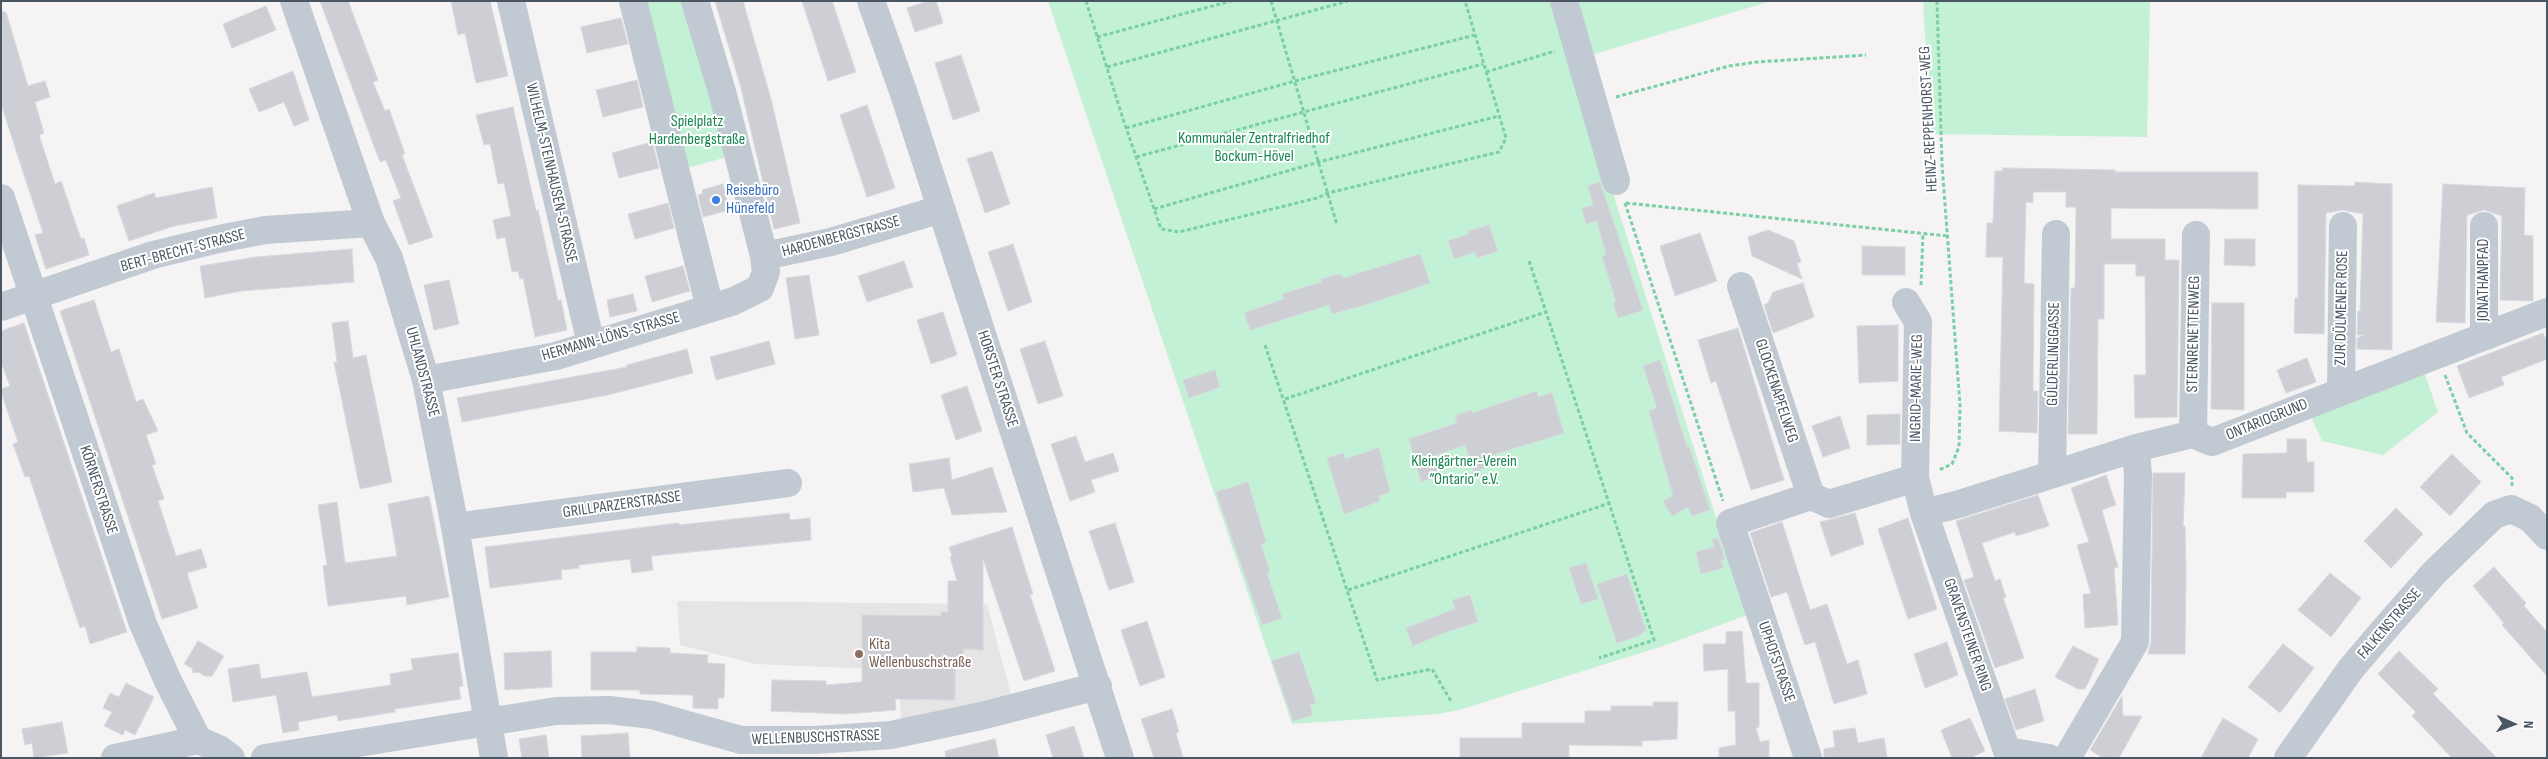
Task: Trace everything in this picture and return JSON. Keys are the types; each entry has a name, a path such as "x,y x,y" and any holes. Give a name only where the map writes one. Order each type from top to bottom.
{"street":[{"name":"UHLANDSTRASSE","path":"294,1 371,223 389,258 426,380 455,527 494,758"},
{"name":"WILHELM-STEINHAUSEN-STRASSE","path":"511,1 591,344"},
{"path":"633,1 710,308"},
{"name":"HARDENBERGSTRASSE","path":"695,1 723,95 764,256 831,242 941,209"},
{"name":"HORSTER STRASSE","path":"871,1 1098,686 1120,758"},
{"path":"1564,1 1621,192"},
{"name":"KÖRNERSTRASSE","path":"1,198 143,624 168,681 198,740"},
{"name":"BERT-BRECHT-STRASSE","path":"1,307 153,255 218,239 266,230 371,223"},
{"name":"ZUR DÜLMENER ROSE","path":"2341,391 2343,226"},
{"name":"JONATHANPFAD","path":"2484,226 2484,334"},
{"name":"GÜLDERLINGGASSE","path":"2052,474 2056,234"},
{"name":"STERNRENETTENWEG","path":"2193,434 2196,235"},
{"name":"HERMANN-LÖNS-STRASSE","path":"426,380 556,356 734,301 760,288 766,272 764,256"},
{"name":"GLOCKENAPFELWEG","path":"1741,286 1811,496"},
{"name":"INGRID-MARIE-WEG","path":"1906,302 1918,322 1915,478"},
{"name":"ONTARIOGRUND","path":"1924,513 1959,504 2136,448 2193,434 2212,442 2484,334 2547,312"},
{"path":"2067,758 2135,642 2138,476 2136,448"},
{"path":"1730,523 1811,496 1829,504 1915,478"},
{"name":"GRAVENSTEINER RING","path":"1915,478 1924,513 2007,751 2049,758"},
{"name":"GRILLPARZERSTRASSE","path":"455,527 788,483"},
{"path":"2511,510 2530,518 2547,536"},
{"name":"FALKENSTRASSE","path":"2288,758 2350,670 2383,631 2466,541 2494,515 2511,510"},
{"name":"UPHOFSTRASSE","path":"1730,523 1808,758"},
{"name":"WELLENBUSCHSTRASSE","path":"265,758 488,720 556,711 609,710 652,715 740,749 815,740 891,735 981,716 1098,686"},
{"path":"115,758 198,740 219,749 231,758"}],"path":[{"path":"1086,1 1126,128 1161,229 1179,232 1317,198 1328,193 1499,152 1506,138 1465,1"},
{"path":"1097,37 1230,1"},
{"path":"1271,1 1337,225"},
{"path":"1107,67 1348,1"},
{"name":"HEINZ-REPPENHORST-WEG","path":"1915,478 1952,464 1959,447 1960,405 1939,117 1937,1"},
{"path":"1126,128 1295,81 1474,35"},
{"path":"1486,72 1578,44"},
{"path":"1594,103 1730,66 1757,62 1866,55"},
{"path":"1136,157 1483,64"},
{"path":"1154,210 1319,162 1499,116"},
{"path":"1730,523 1621,192 1948,236"},
{"path":"1906,302 1921,286 1923,233"},
{"path":"1528,261 1654,640 1599,658"},
{"path":"1285,399 1546,312"},
{"path":"1265,345 1285,399 1377,680 1432,669 1452,703"},
{"path":"2437,354 2467,433 2512,478 2511,510"},
{"path":"1348,590 1610,503"}],"shaded area":[{"name":"Kita Wellenbuschstraße","path":"677,601 987,604 1011,695 901,721 899,670 756,664 680,645"}],"green space":[{"name":"Spielplatz Hardenbergstraße","path":"644,1 686,1 727,157 683,169"},
{"name":"Kleingärtner-Verein “Ontario” e.V.","path":"1048,1 1771,1 1571,61 1747,615 1666,645 1459,710 1438,714 1292,724"},
{"path":"1923,1 2150,1 2147,137 1931,134"},
{"path":"2423,369 2438,412 2383,455 2322,441 2308,410"}],"building":[{"path":"320,1 348,1 378,80 373,82 385,111 389,109 405,154 402,155 433,237 409,245 393,201 401,198 386,160 380,162"},
{"path":"451,1 490,1 508,76 476,83 465,33 458,35"},
{"path":"715,1 743,1 771,99 800,223 774,229 740,84"},
{"path":"802,1 832,1 856,72 828,81"},
{"path":"928,1 936,1 943,23 915,32 907,8"},
{"path":"266,6 276,30 232,48 223,24"},
{"path":"1,12 6,12 28,86 45,81 50,97 35,102 44,133 39,135 55,184 61,181 81,239 84,238 89,255 46,269 35,235 43,233 1,104"},
{"path":"621,18 628,44 587,53 581,27"},
{"path":"961,55 980,111 953,120 935,63"},
{"path":"293,71 309,120 294,126 284,102 259,112 249,89"},
{"path":"637,80 643,107 603,117 596,90"},
{"path":"867,105 895,188 867,197 840,115"},
{"path":"513,107 536,211 538,210 558,301 561,300 567,330 535,337 523,278 520,279 518,271 512,272 505,237 497,239 493,220 511,216 504,183 498,184 490,144 484,145 476,115"},
{"path":"652,142 659,168 619,178 612,153"},
{"path":"992,151 1010,204 985,213 967,159"},
{"path":"2003,168 2115,170 2115,172 2258,172 2258,208 2255,209 2111,208 2111,239 2165,239 2165,260 2179,260 2177,417 2135,418 2134,375 2146,375 2145,276 2136,276 2136,264 2104,264 2104,319 2098,319 2097,434 2068,434 2071,288 2075,288 2076,207 2066,207 2066,192 2033,192 2033,203 2026,202 2024,283 2034,284 2033,391 2038,391 2037,433 1999,431 2003,257 1986,257 1987,223 1993,223 1995,171 2003,171"},
{"path":"1600,182 1643,310 1618,318 1613,303 1616,302 1602,256 1606,255 1597,221 1586,224 1582,208 1593,205 1588,186"},
{"path":"2355,182 2392,184 2392,350 2357,349 2357,338 2365,335 2357,335 2358,311 2360,311 2363,214 2343,210 2326,213 2324,334 2294,333 2295,298 2298,298 2298,185 2355,186"},
{"name":"Reisebüro Hünefeld","path":"723,184 729,210 703,217 698,195 703,193 702,190"},
{"path":"2443,184 2525,188 2524,235 2533,236 2533,301 2500,300 2502,216 2484,210 2467,215 2465,323 2436,322"},
{"path":"212,187 217,218 174,226 129,241 117,206 154,193 156,198"},
{"path":"668,203 674,228 635,239 628,214"},
{"path":"1489,225 1498,251 1477,258 1475,252 1454,259 1448,241 1469,234 1468,231"},
{"path":"1768,230 1794,241 1801,262 1797,263 1802,279 1752,256 1748,237"},
{"path":"1700,233 1717,281 1675,296 1660,246"},
{"path":"2225,239 2255,239 2255,266 2224,265"},
{"path":"1013,244 1032,302 1008,311 988,252"},
{"path":"1862,246 1905,247 1905,275 1862,275"},
{"path":"352,249 354,282 241,291 205,298 200,266 256,257"},
{"path":"1420,254 1430,283 1332,314 1329,305 1250,330 1244,313 1284,299 1282,294 1322,282 1321,279 1339,274 1344,278"},
{"path":"904,261 913,287 867,302 858,276"},
{"path":"683,266 690,291 652,302 645,276"},
{"path":"809,275 819,335 795,339 786,278"},
{"path":"449,280 459,324 434,330 424,285"},
{"path":"1803,283 1814,317 1773,333 1764,305 1768,303 1773,292"},
{"path":"633,294 637,311 610,317 607,300"},
{"path":"94,300 111,352 119,349 136,402 143,399 158,431 146,435 156,464 152,465 164,499 158,501 176,556 201,549 207,567 187,573 198,608 162,619 60,311"},
{"path":"2212,303 2244,303 2244,410 2211,409"},
{"path":"943,312 957,355 931,364 917,320"},
{"path":"348,321 353,358 366,355 392,482 360,489 334,362 337,362 332,323"},
{"path":"24,323 127,632 90,644 85,626 80,628 29,476 25,477 13,444 18,442 1,392 1,389 10,386 1,362 1,331"},
{"path":"1898,325 1898,381 1859,383 1857,326"},
{"path":"1738,328 1784,480 1751,490 1716,381 1711,383 1698,340"},
{"path":"2543,333 2547,342 2547,359 2501,377 2504,385 2469,398 2457,366"},
{"path":"769,341 775,364 716,380 710,357"},
{"path":"1045,341 1063,396 1038,404 1020,349"},
{"path":"687,349 693,373 608,395 462,422 457,398 627,367 627,365"},
{"path":"2307,358 2316,382 2286,393 2277,370"},
{"path":"1660,360 1687,447 1689,446 1710,510 1692,516 1688,507 1672,516 1663,501 1673,496 1649,411 1657,408 1643,366"},
{"path":"1215,370 1220,387 1189,398 1183,380"},
{"path":"967,386 982,431 956,440 941,395"},
{"path":"1537,391 1538,397 1552,393 1564,433 1486,457 1489,466 1474,472 1465,445 1433,456 1439,476 1421,482 1409,439 1457,423 1455,416 1471,410 1472,413"},
{"path":"1900,414 1900,444 1867,445 1867,415"},
{"path":"1840,416 1850,448 1823,457 1812,426"},
{"path":"1076,436 1085,462 1113,453 1119,471 1091,480 1095,492 1070,501 1051,444"},
{"path":"2287,439 2306,439 2307,462 2314,462 2314,492 2286,492 2286,498 2242,498 2243,454 2287,453"},
{"path":"1379,448 1390,492 1379,496 1380,501 1344,514 1327,458 1344,453 1345,459"},
{"path":"2452,454 2481,482 2450,516 2420,487"},
{"path":"949,458 952,480 992,467 1007,512 952,515 944,488 913,492 909,464"},
{"path":"2153,473 2185,473 2183,526 2185,526 2186,572 2185,654 2148,654 2151,642"},
{"path":"2106,475 2116,505 2102,510 2118,567 2114,568 2118,625 2085,628 2083,594 2091,594 2077,545 2089,542 2071,488"},
{"path":"1248,482 1266,542 1259,545 1261,545 1270,572 1267,573 1282,618 1262,625 1216,492"},
{"path":"2038,495 2049,526 2016,536 2015,532 1982,543 1995,581 2000,579 2006,597 2003,598 2024,658 1995,668 1964,580 1974,577 1956,521"},
{"path":"429,496 449,597 407,605 406,596 328,606 323,566 327,565 318,505 337,502 345,563 397,556 388,504"},
{"path":"2396,508 2423,534 2391,568 2364,541"},
{"path":"789,513 790,520 810,518 811,540 651,556 653,570 632,573 630,559 579,565 579,568 561,570 562,579 490,588 485,547 679,523 679,525"},
{"path":"1855,513 1864,544 1831,556 1820,522"},
{"path":"1908,518 1937,609 1908,619 1878,529"},
{"path":"1782,522 1810,610 1827,604 1847,664 1858,660 1867,694 1834,704 1815,642 1805,645 1787,592 1771,597 1750,533"},
{"path":"1115,523 1134,582 1109,590 1089,531"},
{"path":"1012,527 1033,594 1030,595 1055,671 1024,681 983,559 983,650 964,649 963,656 955,656 955,700 895,699 896,710 845,714 771,711 772,680 826,681 826,685 862,682 862,615 941,616 941,612 948,612 948,581 957,581 949,547"},
{"path":"1718,538 1725,559 1721,560 1723,568 1701,574 1696,552 1715,547 1712,540"},
{"path":"1586,563 1598,599 1581,604 1569,568"},
{"path":"2494,567 2526,603 2524,606 2547,632 2547,676 2502,625 2504,623 2473,586"},
{"path":"2330,573 2361,598 2331,637 2298,610"},
{"path":"1627,574 1646,630 1638,636 1617,643 1597,584"},
{"path":"1470,595 1478,622 1446,632 1413,646 1406,628 1455,609 1452,600"},
{"path":"1147,621 1165,677 1140,686 1121,630"},
{"path":"1742,631 1746,683 1759,683 1759,727 1756,728 1760,742 1769,740 1769,758 1719,758 1719,748 1736,745 1735,711 1728,711 1728,669 1704,671 1703,644 1726,644 1726,632"},
{"path":"198,641 224,656 212,676 205,676 198,672 193,673 192,668 184,664"},
{"path":"1947,642 1958,675 1925,688 1914,654"},
{"path":"2283,644 2314,668 2280,713 2248,687"},
{"path":"2073,646 2099,659 2085,689 2078,689 2055,677"},
{"path":"637,647 670,648 670,653 708,655 707,663 725,664 724,698 718,698 718,709 693,708 693,695 640,694 640,690 591,690 591,652 637,652"},
{"path":"551,651 552,687 505,690 504,653"},
{"path":"2399,651 2438,689 2433,694 2497,758 2452,758 2412,716 2416,712 2378,674"},
{"path":"1299,652 1316,703 1310,705 1313,715 1293,721 1272,661"},
{"path":"458,653 463,686 459,687 461,699 395,709 395,712 338,721 337,715 298,722 299,730 283,733 276,695 233,702 228,669 259,664 261,679 307,672 312,697 391,685 390,674 413,670 411,659"},
{"path":"126,683 154,697 135,735 125,730 123,735 104,726 112,712 103,708 110,693 119,697"},
{"path":"2035,689 2044,721 2016,730 2005,699"},
{"path":"2122,696 2123,716 2142,716 2119,758 2103,758 2090,750"},
{"path":"1653,702 1678,702 1677,739 1642,741 1642,746 1569,745 1569,758 1460,758 1460,738 1522,738 1522,723 1585,723 1585,711 1611,711 1611,706 1653,706"},
{"path":"1172,709 1179,732 1176,733 1183,758 1154,758 1141,719"},
{"path":"1970,718 1985,751 1970,758 1952,758 1941,730"},
{"path":"2223,718 2258,739 2248,758 2201,758"},
{"path":"62,722 68,753 34,758 32,743 25,745 22,729"},
{"path":"1074,726 1084,758 1053,758 1046,735"},
{"path":"1855,728 1858,743 1884,738 1887,758 1824,758 1824,749 1835,747 1833,731"},
{"path":"628,733 630,758 582,758 581,736"},
{"path":"546,735 549,758 522,758 519,739"},
{"path":"995,739 999,758 946,758 945,751"}],"place":[{"name":"Reisebüro Hünefeld","path":"716,200"},
{"name":"Kita Wellenbuschstraße","path":"859,654"}],"park label":[{"name":"Kommunaler Zentralfriedhof Bockum-Hövel","path":"1254,148"}]}
